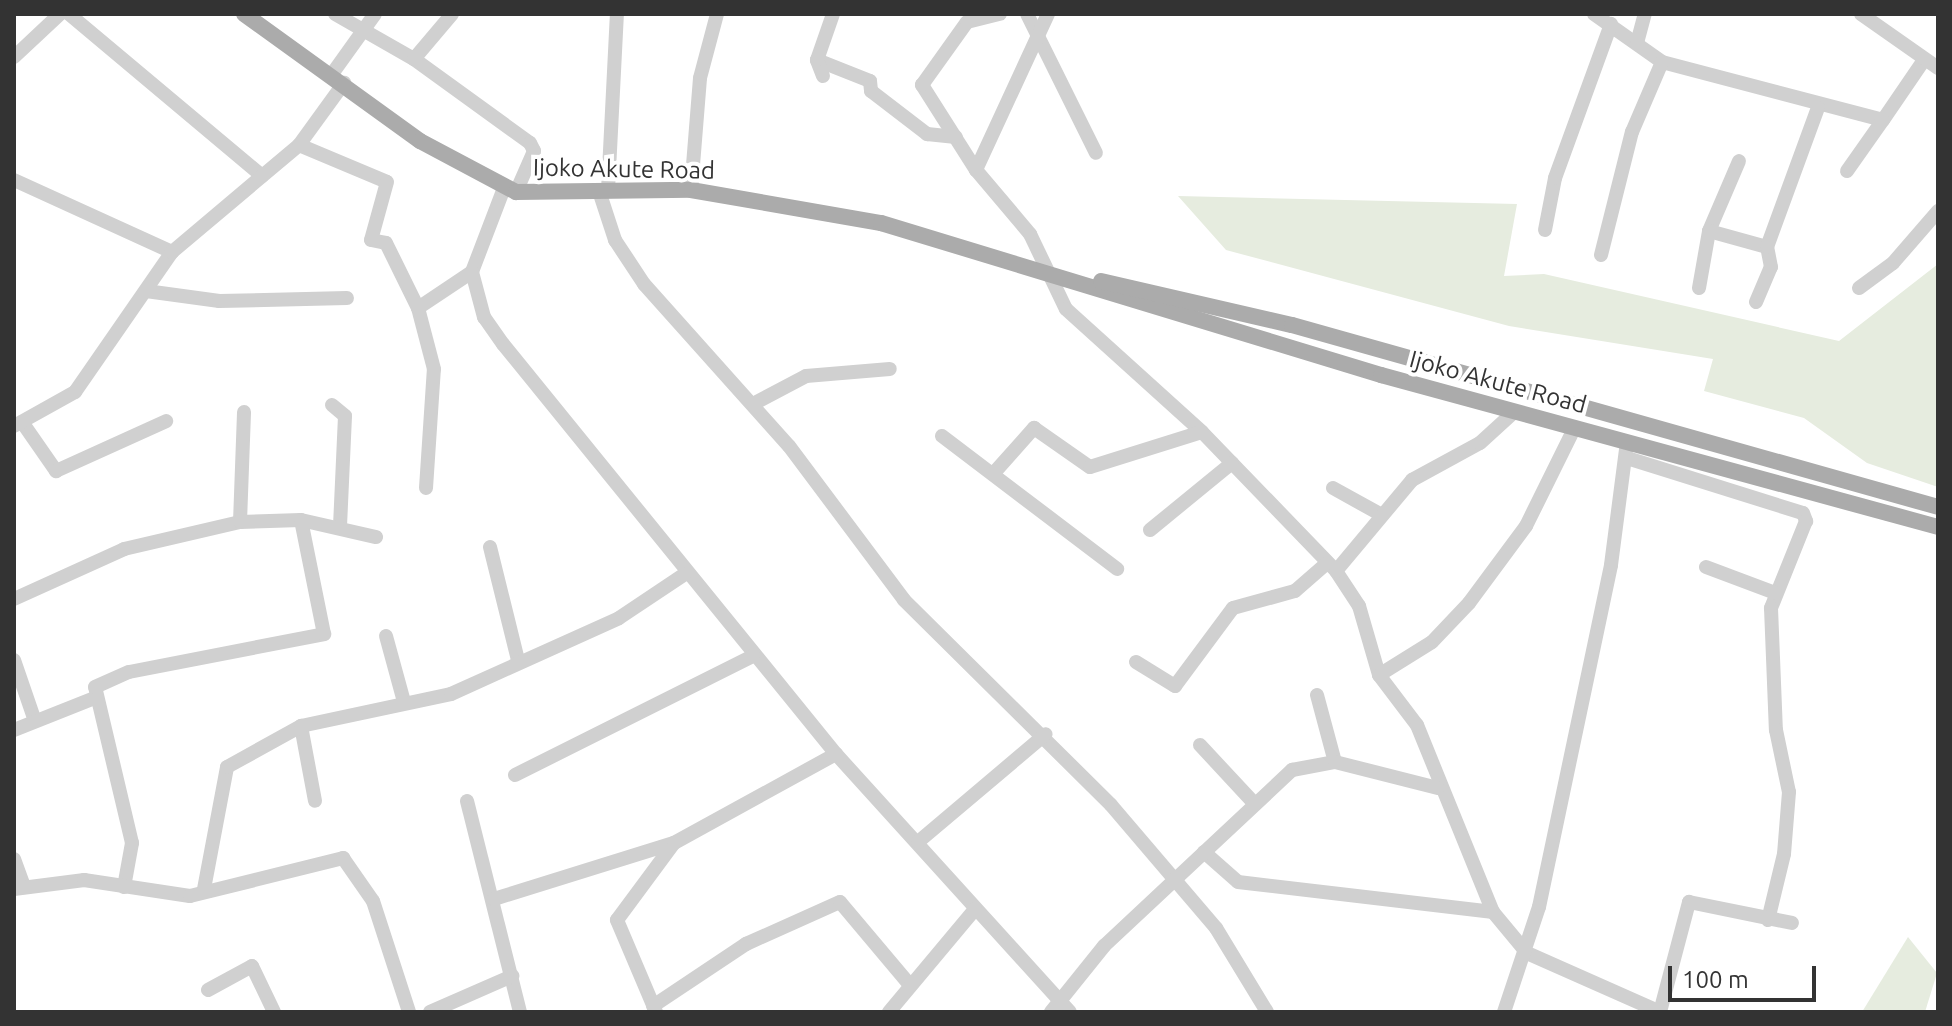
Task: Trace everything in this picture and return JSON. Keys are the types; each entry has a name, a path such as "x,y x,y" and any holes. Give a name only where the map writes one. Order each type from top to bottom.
{"main road":[{"name":"Ijoko Akute Road","path":"244,14 338,78 420,141 510,190 691,190 881,223 1514,412 1575,427 1626,450 1725,470 1938,527"},
{"name":"Ijoko Akute Road","path":"1048,272 1178,295 1938,507"}],"street":[{"path":"14,57 60,14"},
{"path":"69,14 88,28 128,70 233,145 262,176"},
{"path":"88,28 96,14"},
{"path":"335,14 414,59 530,143 534,151 510,190 472,272 418,308"},
{"path":"166,421 56,471 18,424 83,384 172,252 299,145 375,14"},
{"path":"414,59 452,14"},
{"path":"617,14 603,190 615,240 644,284 753,404 904,600 1046,734 1216,928 1267,1012"},
{"path":"691,190 700,78 717,14"},
{"path":"823,76 817,60 833,14"},
{"path":"1000,14 963,18 922,85 976,170 1030,234 1066,309 1202,432 1331,567 1359,606 1379,675 1417,725 1438,788 1480,866 1493,912 1527,953 1660,1012 1689,902 1792,923"},
{"path":"1027,14 1096,153"},
{"path":"976,170 1048,14"},
{"path":"1594,14 1662,62 1818,108 1883,120"},
{"path":"1637,43 1645,14"},
{"path":"1861,14 1938,68"},
{"path":"1545,230 1555,178 1611,24"},
{"path":"817,60 870,81 871,91 927,134 956,137"},
{"path":"1847,171 1924,60"},
{"path":"1601,255 1632,132 1662,62"},
{"path":"1756,302 1771,267 1767,247 1818,108"},
{"path":"299,145 387,182 371,240 386,243 418,308 434,369 426,488"},
{"path":"1699,288 1709,231 1739,161"},
{"path":"14,180 172,252"},
{"path":"1859,288 1893,263 1938,211"},
{"path":"1709,231 1767,247"},
{"path":"472,272 484,317 539,396 836,754 918,842 1060,1008 1104,946 1253,802 1292,770 1335,762 1438,788"},
{"path":"146,291 219,301 347,298"},
{"path":"753,404 806,376 890,369"},
{"path":"332,405 345,416 340,528"},
{"path":"240,522 244,412"},
{"path":"1136,662 1175,686 1233,608 1295,591 1331,567 1412,480 1480,443 1514,412"},
{"path":"1379,675 1432,642 1469,603 1526,526 1575,427"},
{"path":"993,474 1034,428 1090,467 1202,432"},
{"path":"942,436 1117,569"},
{"path":"1504,1012 1527,953 1626,450 1803,513 1775,593 1770,663 1789,792 1784,854 1768,920"},
{"path":"1150,530 1232,463"},
{"path":"1333,488 1380,514"},
{"path":"14,730 34,718 92,699 108,677 324,634 301,520"},
{"path":"15,595 124,549 240,522 301,520 376,537"},
{"path":"490,547 518,660"},
{"path":"1706,567 1775,593"},
{"path":"204,889 227,767 301,726 451,694 518,660 619,618 685,574"},
{"path":"386,636 404,702"},
{"path":"515,775 753,656"},
{"path":"14,660 34,718"},
{"path":"1317,695 1335,762"},
{"path":"92,699 132,843 124,887"},
{"path":"301,726 315,801"},
{"path":"918,842 1046,734"},
{"path":"1200,745 1253,802"},
{"path":"494,899 674,843 836,754"},
{"path":"467,801 520,1012"},
{"path":"674,843 617,920 654,1009 746,944 840,902 910,985"},
{"path":"1204,852 1238,882 1493,912"},
{"path":"14,859 19,888 84,880 190,896 204,889 343,858 373,901 409,1012"},
{"path":"889,1012 975,909"},
{"path":"208,990 252,966 274,1012"},
{"path":"430,1012 512,976"}],"shaded area":[{"path":"1178,196 1517,204 1504,276 1544,274 1839,341 1938,264 1938,487 1867,463 1804,418 1704,391 1713,359 1509,326 1226,250"},
{"path":"1908,937 1937,973 1925,1012 1862,1012"}]}
